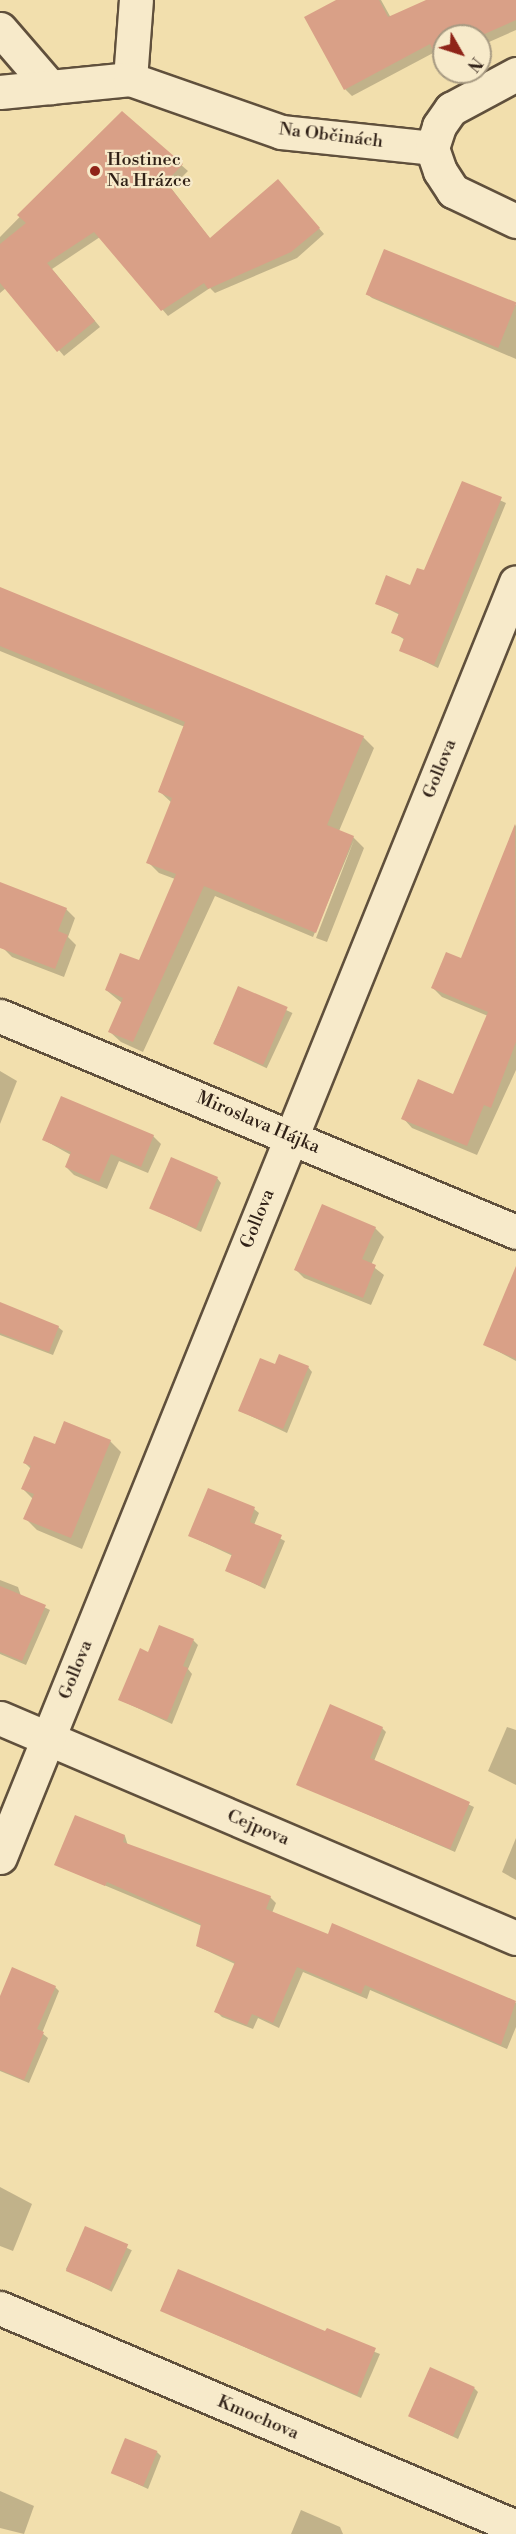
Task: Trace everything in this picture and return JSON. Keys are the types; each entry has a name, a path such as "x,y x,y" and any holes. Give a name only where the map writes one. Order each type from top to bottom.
{"street":[{"path":"130,80 136,0"},
{"path":"0,29 50,87"},
{"path":"516,74 451,109 439,126 432,148 440,171 453,191 516,221"},
{"name":"Na Občinách","path":"0,92 130,80 281,132 432,148"},
{"name":"Gollova","path":"0,1857 516,582"},
{"name":"Miroslava Hájka","path":"0,1016 516,1232"},
{"name":"Cejpova","path":"0,1718 516,1938"},
{"name":"Kmochova","path":"0,2308 516,2527"}],"building":[{"path":"336,0 379,0 388,17 426,0 516,0 516,20 492,31 492,24 432,24 432,48 430,44 344,90 304,17"},
{"path":"122,111 183,164 166,182 210,238 278,179 320,228 291,252 208,289 204,283 161,311 94,232 47,263 95,321 57,352 0,283 0,244 26,223 17,215"},
{"path":"384,249 516,302 498,348 366,294"},
{"path":"462,481 502,497 434,665 399,651 404,638 391,633 399,613 375,604 386,575 410,585 417,568 424,570"},
{"path":"0,587 364,736 327,825 354,836 316,933 204,886 133,1042 108,1032 123,998 105,990 120,953 139,960 176,874 146,863 172,798 158,792 185,722 0,646"},
{"path":"515,824 516,1042 491,1108 484,1105 467,1146 401,1119 418,1079 453,1094 488,1012 431,988 446,952 461,958"},
{"path":"0,882 67,908 58,931 68,935 55,969 0,948"},
{"path":"238,986 288,1007 263,1065 213,1044"},
{"path":"61,1096 154,1135 141,1167 111,1154 99,1182 65,1167 71,1152 42,1140"},
{"path":"171,1157 218,1177 196,1228 149,1209"},
{"path":"322,1204 376,1227 362,1259 376,1265 363,1298 294,1270"},
{"path":"516,1266 516,1359 483,1345"},
{"path":"0,1302 59,1326 49,1352 0,1333"},
{"path":"279,1354 309,1366 283,1429 238,1411 260,1358 275,1364"},
{"path":"64,1421 111,1440 71,1538 23,1519 34,1494 21,1489 31,1466 23,1463 34,1436 55,1444"},
{"path":"208,1488 255,1507 250,1522 282,1535 260,1586 225,1571 232,1554 188,1536"},
{"path":"0,1586 46,1605 22,1661 0,1652"},
{"path":"159,1625 194,1639 183,1666 188,1668 167,1720 118,1700 140,1648 148,1652"},
{"path":"330,1704 383,1727 370,1758 470,1802 450,1849 296,1785"},
{"path":"75,1815 125,1835 123,1842 271,1896 266,1909 328,1934 332,1923 516,2001 501,2045 365,1985 361,1994 297,1967 273,2023 252,2014 247,2025 214,2012 235,1962 196,1946 201,1924 107,1882 105,1886 54,1865"},
{"path":"12,1967 56,1986 37,2029 44,2032 24,2080 0,2070 0,1996"},
{"path":"85,2226 128,2244 109,2289 66,2271"},
{"path":"178,2269 325,2331 327,2328 376,2348 357,2395 160,2311"},
{"path":"430,2367 475,2387 453,2436 408,2416"},
{"path":"125,2438 157,2451 143,2486 111,2473"}],"place":[{"name":"Hostinec Na Hrázce","path":"95,171"}]}
